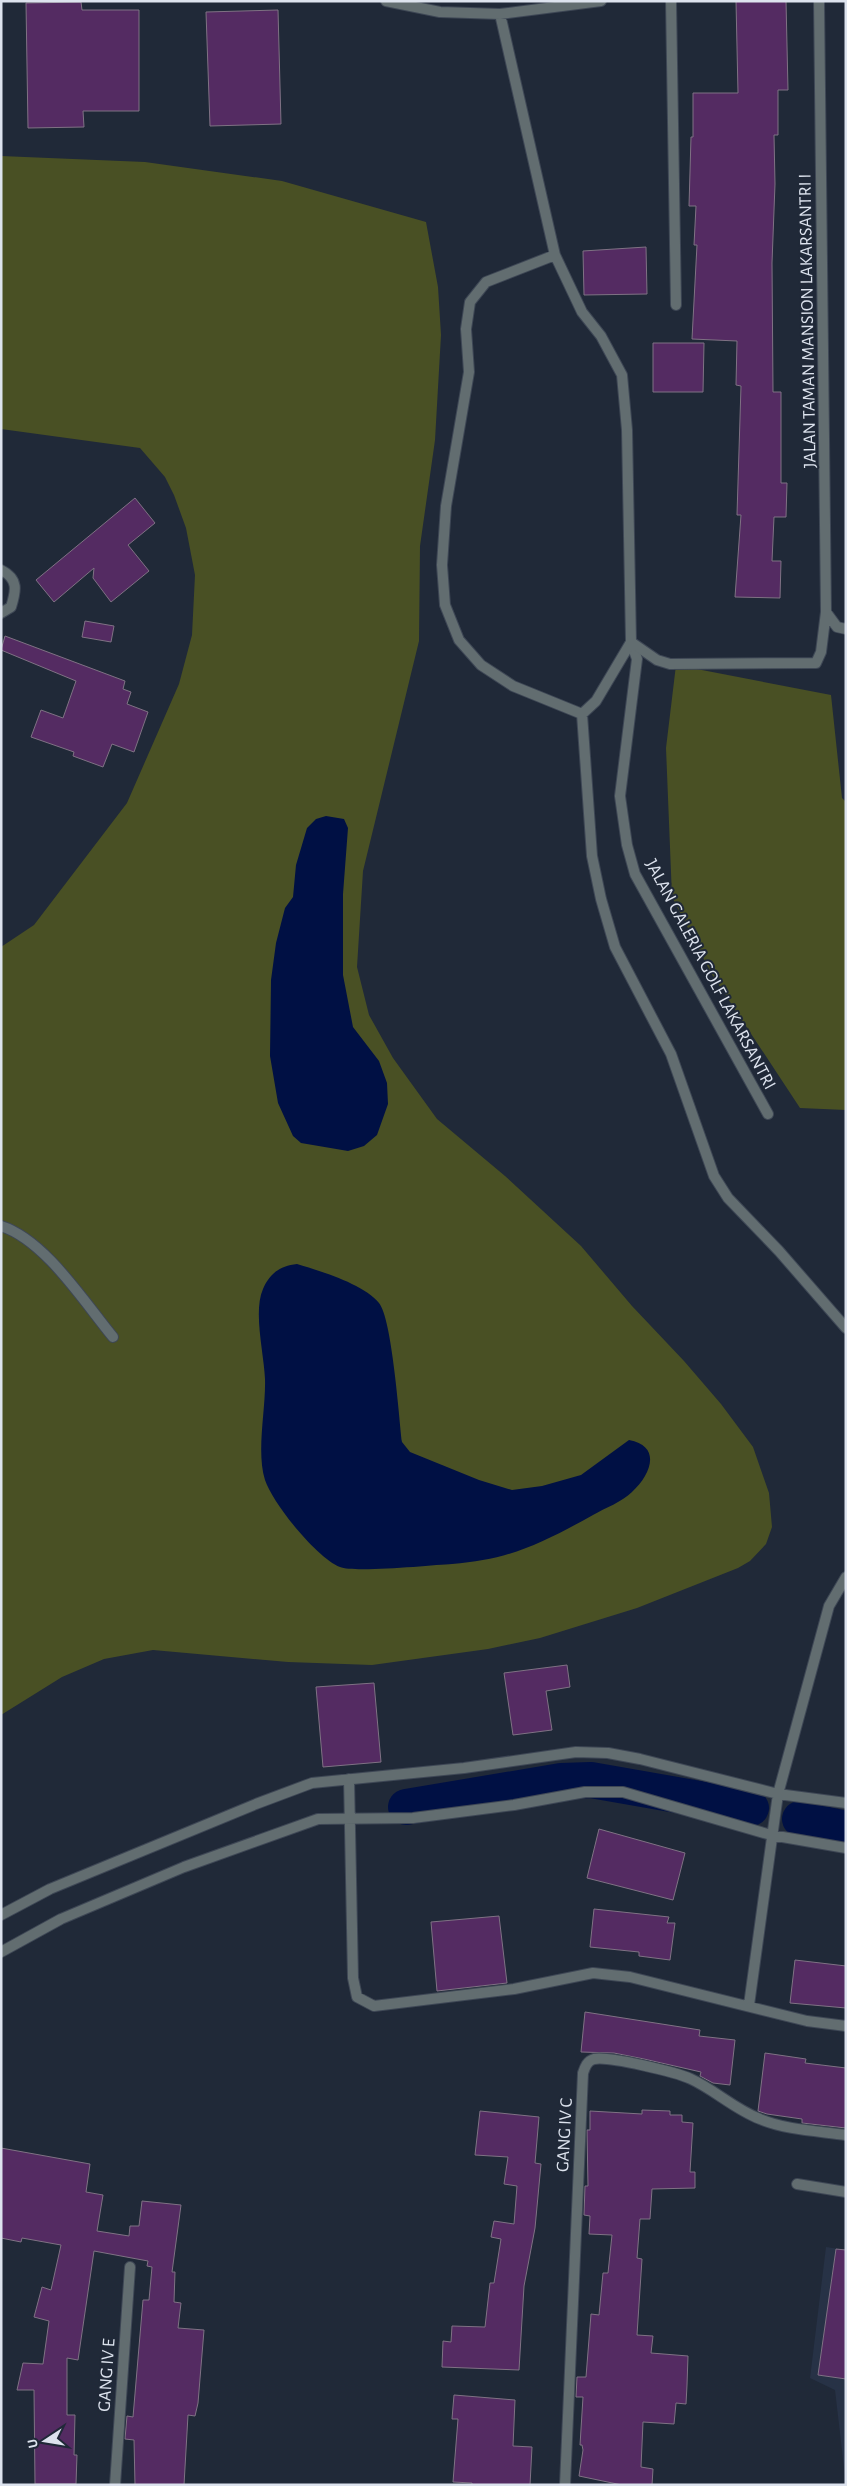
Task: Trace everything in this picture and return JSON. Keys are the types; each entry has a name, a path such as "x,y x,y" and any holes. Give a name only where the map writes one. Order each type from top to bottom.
{"street":[{"path":"386,1 440,12 500,14 601,1"},
{"path":"671,1 676,305"},
{"name":"JALAN TAMAN MANSION LAKARSANTRI I","path":"631,642 657,660 670,664 816,663 821,652 826,612 819,1"},
{"name":"JALAN GALERIA GOLF LAKARSANTRI","path":"500,14 555,255 582,312 601,336 622,375 627,430 631,642 637,659 620,796 627,846 635,874 768,1114"},
{"path":"555,255 486,282 470,302 466,329 469,372 446,506 442,565 445,605 459,640 481,665 513,686 582,714"},
{"path":"1,570 10,574 16,590 11,607 1,613"},
{"path":"826,612 837,627 846,629"},
{"path":"582,714 596,702 631,642"},
{"path":"582,714 592,856 615,947 671,1054 714,1176 728,1198 779,1251 846,1328"},
{"path":"1,1226 16,1231 38,1247 113,1337"},
{"path":"749,2005 778,1794 829,1606 846,1577"},
{"path":"1,1915 50,1889 256,1804 312,1783 464,1768 584,1752 640,1759 778,1794 846,1803"},
{"path":"349,1779 353,1978 357,1998 374,2006 514,1989 593,1973 630,1977 749,2005 807,2021 846,2026"},
{"path":"1,1952 61,1919 184,1867 318,1819 413,1818 514,1805 585,1792 623,1792 771,1835 846,1848"},
{"name":"GANG IV C","path":"564,2485 583,2073 587,2064 593,2059 609,2058 689,2078 706,2087 730,2105 761,2120 846,2135"},
{"path":"797,2184 846,2192"},
{"name":"GANG IV E","path":"115,2485 130,2267"}],"shaded area":[{"path":"326,816 344,819 348,828 343,894 343,975 353,1027 379,1061 387,1083 388,1104 377,1135 364,1146 348,1151 301,1143 293,1136 278,1103 270,1056 271,980 276,943 285,908 293,897 296,865 307,828 316,819"},
{"path":"297,1264 353,1284 372,1296 379,1303 384,1312 388,1328 402,1442 410,1452 479,1480 512,1490 542,1486 581,1475 629,1440 639,1443 646,1448 649,1455 650,1462 644,1478 628,1496 618,1502 542,1541 509,1554 473,1562 377,1569 348,1569 331,1562 308,1542 286,1516 270,1490 262,1469 261,1443 265,1379 259,1321 260,1298 266,1283 276,1271 286,1266"},
{"path":"826,2247 846,2250 846,2485 835,2390 810,2378"}],"green space":[{"path":"1,156 145,162 282,181 426,222 438,287 441,335 435,440 420,546 419,641 363,871 357,967 369,1015 393,1058 437,1119 505,1176 581,1246 632,1306 684,1361 721,1404 753,1447 769,1493 772,1527 766,1544 750,1561 738,1568 637,1608 540,1638 488,1649 372,1665 288,1662 153,1650 104,1659 62,1677 1,1715 1,947 34,925 127,803 179,684 192,635 195,575 186,528 174,495 165,477 140,448 1,429"},
{"path":"676,665 831,695 842,798 846,802 846,1110 800,1108 711,973 672,897 666,748"}],"building":[{"path":"736,1 786,1 788,90 778,90 778,135 774,135 775,184 772,263 773,392 781,392 781,483 787,483 786,517 774,517 772,561 781,561 780,598 735,597 741,515 737,515 741,386 736,385 737,341 692,339 697,245 694,245 696,206 689,206 691,137 693,137 693,93 738,93"},
{"path":"81,2 82,10 139,10 139,111 83,111 84,127 28,128 26,3"},
{"path":"278,10 281,124 210,126 206,12"},
{"path":"646,247 647,294 584,295 583,251"},
{"path":"653,343 704,343 703,392 653,392"},
{"path":"135,498 155,523 128,545 149,571 111,602 93,578 94,568 54,602 36,580"},
{"path":"85,621 114,626 111,642 82,637"},
{"path":"5,636 125,681 123,689 131,692 127,704 148,712 134,752 112,744 103,767 73,756 74,752 31,737 41,710 63,718 76,681 1,650"},
{"path":"567,1665 570,1687 546,1691 552,1730 513,1735 504,1673"},
{"path":"374,1683 381,1762 323,1767 316,1687"},
{"path":"599,1829 685,1853 673,1900 587,1878"},
{"path":"594,1909 669,1917 667,1923 675,1923 670,1960 639,1956 639,1952 590,1947"},
{"path":"499,1916 507,1983 437,1991 431,1922"},
{"path":"795,1960 846,1966 846,2008 790,2003"},
{"path":"585,2012 700,2030 699,2036 735,2040 730,2085 713,2083 700,2076 701,2072 644,2059 614,2053 581,2052"},
{"path":"765,2053 806,2059 805,2063 846,2068 846,2128 802,2123 802,2119 758,2111"},
{"path":"642,2110 670,2111 670,2115 682,2115 682,2122 693,2123 690,2172 695,2172 695,2188 652,2189 650,2219 640,2219 637,2258 642,2259 637,2335 653,2336 651,2353 688,2356 686,2404 676,2403 674,2424 643,2422 641,2467 653,2469 652,2485 622,2485 579,2476 583,2450 582,2445 580,2445 583,2397 576,2397 577,2377 586,2377 591,2314 599,2315 603,2273 608,2273 612,2235 589,2234 590,2216 584,2215 585,2186 588,2186 587,2130 590,2130 590,2111 642,2114"},
{"path":"480,2111 539,2117 535,2163 541,2164 535,2228 524,2286 519,2370 442,2367 443,2341 451,2342 452,2326 485,2327 490,2283 494,2283 501,2239 491,2237 494,2221 514,2224 517,2186 504,2184 508,2157 475,2155"},
{"path":"1,2148 90,2164 86,2192 103,2195 97,2231 129,2236 130,2226 139,2226 142,2201 181,2205 172,2272 175,2272 174,2302 181,2303 178,2328 204,2330 198,2403 195,2416 188,2415 184,2485 135,2485 134,2440 125,2439 127,2416 133,2417 143,2300 149,2300 152,2267 147,2266 148,2261 94,2251 78,2360 67,2358 67,2415 75,2415 74,2455 77,2455 76,2484 35,2484 34,2390 17,2390 23,2363 43,2364 49,2321 34,2317 42,2287 51,2290 61,2245 22,2238 21,2242 1,2238"},
{"path":"836,2249 846,2250 846,2379 818,2375"},
{"path":"454,2395 515,2400 513,2446 532,2447 530,2485 472,2485 472,2483 453,2482 458,2419 452,2419"}],"waterway":[{"path":"406,1807 561,1781 591,1780 751,1808"},
{"path":"800,1819 846,1829"}]}
